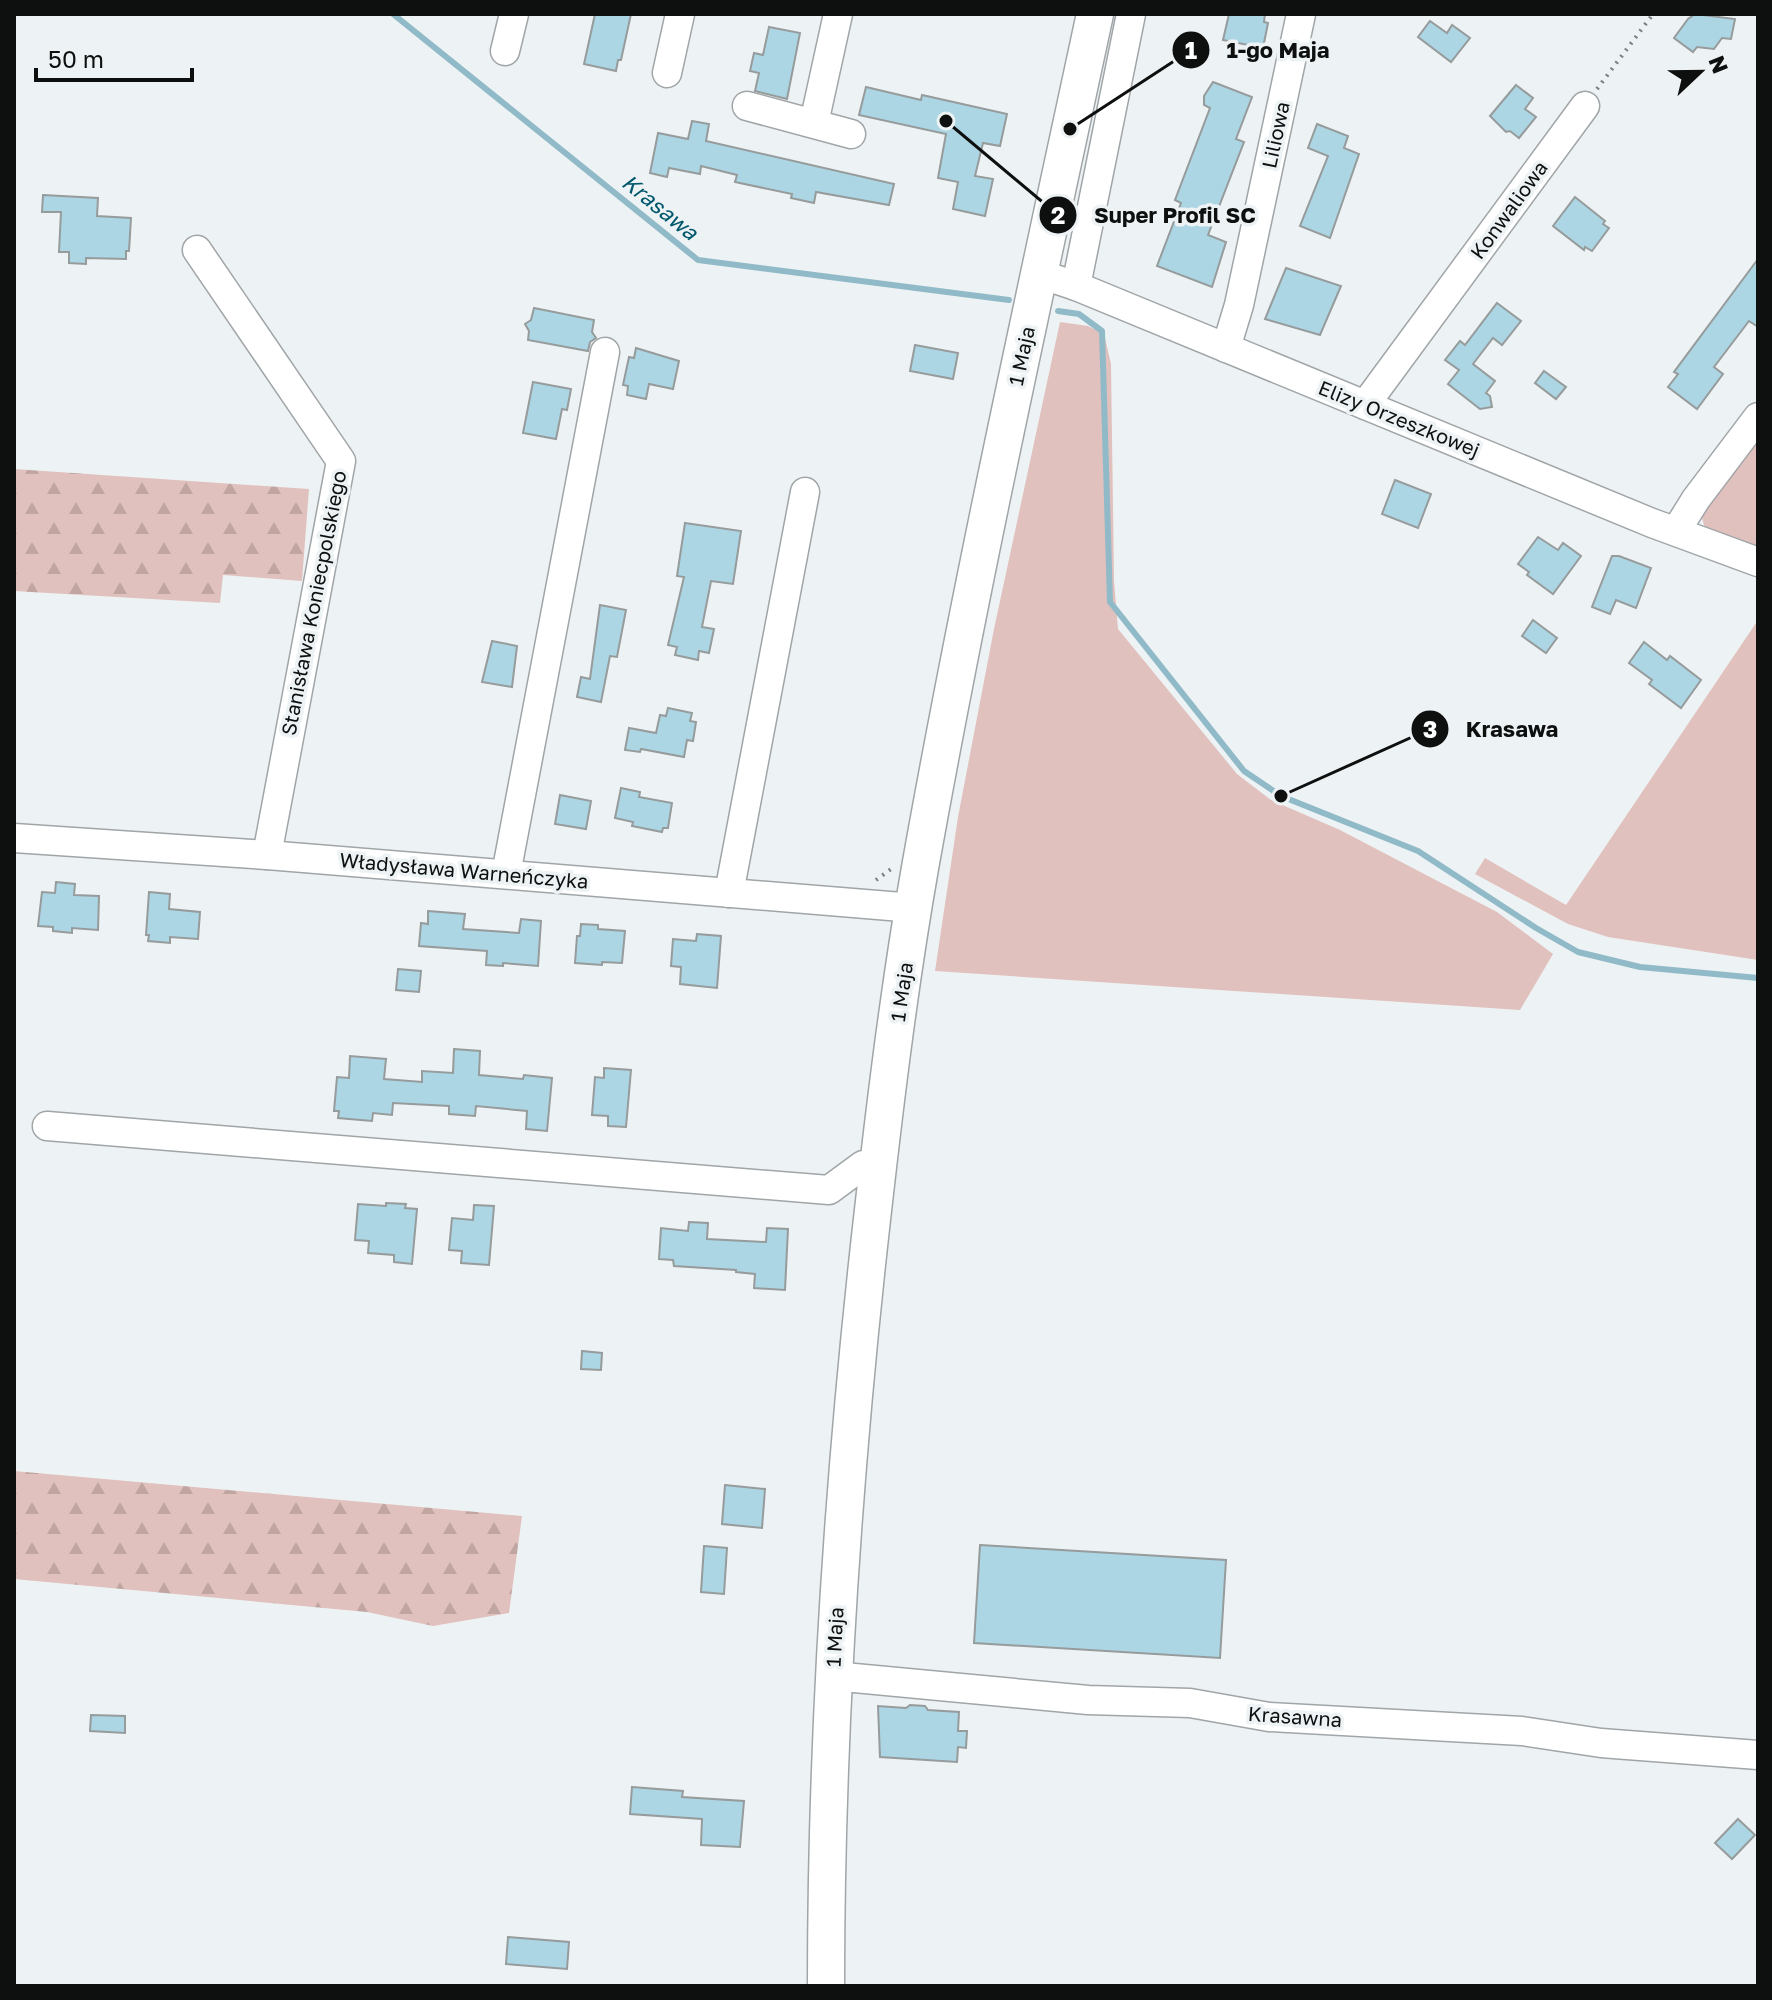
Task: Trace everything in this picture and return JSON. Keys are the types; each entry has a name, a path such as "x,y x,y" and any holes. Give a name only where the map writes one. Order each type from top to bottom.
{"main road":[{"name":"1 Maja","path":"826,1986 827,1812 843,1505 878,1167 914,908 988,518 1095,14"}],"street":[{"path":"505,51 514,14"},
{"path":"667,73 680,14"},
{"path":"814,123 838,14"},
{"path":"1076,286 1131,14"},
{"name":"Liliowa","path":"1226,348 1239,305 1301,14"},
{"path":"747,106 851,134"},
{"name":"Konwaliowa","path":"1365,405 1585,106"},
{"name":"Stanisława Koniecpolskiego","path":"197,250 341,461 267,855"},
{"name":"Elizy Orzeszkowej","path":"1040,274 1076,286 1652,523 1758,562"},
{"path":"506,874 605,352"},
{"path":"1676,531 1696,499 1758,417"},
{"path":"729,893 805,492"},
{"name":"Władysława Warneńczyka","path":"14,838 267,855 914,908"},
{"path":"47,1126 829,1190 863,1165 878,1167"},
{"name":"Krasawna","path":"833,1676 1061,1698 1190,1703 1269,1717 1522,1731 1601,1743 1758,1755"}],"path":[{"path":"1585,106 1653,14"}],"green space":[{"path":"1060,322 1088,326 1104,334 1111,364 1114,581 1118,629 1237,774 1271,800 1340,830 1497,912 1553,954 1520,1010 935,971 958,817 994,629"},
{"path":"1758,432 1758,555 1705,529 1701,514"},
{"path":"14,469 309,489 302,581 223,575 220,603 14,591"},
{"path":"1758,620 1758,960 1608,937 1568,924 1475,874 1485,858 1566,905"},
{"path":"14,1471 522,1516 509,1613 433,1626 367,1612 14,1579"}],"building":[{"path":"595,14 631,14 616,71 584,64"},
{"path":"1229,14 1265,14 1264,22 1268,23 1263,48 1223,40"},
{"path":"1695,14 1735,19 1731,39 1722,38 1714,49 1697,47 1693,52 1674,38"},
{"path":"1430,21 1447,33 1452,25 1470,38 1451,62 1418,37"},
{"path":"769,27 800,33 787,99 755,91 759,73 750,71 754,53 763,55"},
{"path":"1213,82 1252,97 1236,139 1244,142 1208,235 1226,242 1212,287 1157,266 1181,203 1175,200 1210,108 1204,105 1204,96"},
{"path":"1516,85 1533,98 1525,109 1536,117 1519,138 1510,131 1506,132 1490,116"},
{"path":"866,87 921,100 922,95 1007,114 1000,146 983,143 975,176 993,179 985,216 953,209 958,182 938,178 946,134 859,115"},
{"path":"692,121 709,124 706,141 894,184 889,205 816,192 814,203 791,198 792,194 735,182 737,175 701,166 700,174 669,168 667,177 650,173 658,133 688,139"},
{"path":"1317,124 1348,136 1344,148 1359,154 1330,238 1300,226 1328,156 1308,148"},
{"path":"43,195 98,198 97,216 131,218 126,259 86,258 86,264 69,263 69,252 59,252 61,212 42,212"},
{"path":"1575,197 1605,221 1603,224 1609,228 1592,251 1585,247 1584,250 1553,226"},
{"path":"1758,259 1758,327 1749,321 1714,367 1723,374 1697,409 1668,387 1678,374 1674,372"},
{"path":"1286,268 1341,286 1320,335 1265,319"},
{"path":"1497,303 1521,321 1502,345 1493,338 1473,364 1495,381 1486,393 1490,396 1492,407 1480,409 1448,384 1459,370 1445,360 1460,341 1465,345"},
{"path":"534,308 594,320 592,332 596,338 590,342 588,351 528,340 529,331 525,324 531,320"},
{"path":"915,345 958,353 953,379 910,371"},
{"path":"636,348 679,361 673,389 649,384 646,399 627,395 628,386 623,385 629,357 634,358"},
{"path":"1544,371 1566,387 1556,399 1535,383"},
{"path":"533,382 571,389 567,410 562,409 556,439 523,433"},
{"path":"1395,480 1431,494 1418,528 1382,514"},
{"path":"685,523 741,531 733,584 711,581 702,627 714,629 709,653 699,651 698,660 675,655 677,647 668,645 684,577 677,576"},
{"path":"1538,537 1558,550 1563,543 1581,556 1553,594 1527,575 1529,572 1518,564"},
{"path":"1612,556 1651,568 1636,608 1616,600 1610,614 1592,607"},
{"path":"600,605 626,610 617,657 610,656 601,702 577,697 581,677 590,679"},
{"path":"1533,620 1557,638 1546,653 1522,636"},
{"path":"492,641 517,646 512,687 482,682"},
{"path":"1644,642 1667,660 1670,656 1701,680 1681,708 1649,684 1652,680 1629,663"},
{"path":"668,708 692,713 690,721 696,722 693,741 687,740 684,757 641,749 640,752 625,750 629,728 656,733 660,715 666,716"},
{"path":"621,788 640,792 639,797 672,803 668,828 663,828 662,832 632,826 633,822 615,818"},
{"path":"560,795 591,801 586,829 555,824"},
{"path":"56,882 75,884 74,895 99,896 98,930 72,928 72,933 38,926 42,892 55,893"},
{"path":"149,892 170,894 169,909 200,912 198,939 170,937 170,943 148,941"},
{"path":"428,911 465,914 463,929 519,933 521,919 541,921 538,966 486,965 487,951 419,946 421,923 428,924"},
{"path":"581,924 625,931 622,963 575,963"},
{"path":"697,934 721,936 717,988 680,984 681,967 671,966 673,939 696,941"},
{"path":"398,969 421,971 419,992 396,990"},
{"path":"454,1049 480,1051 479,1075 552,1078 547,1131 526,1129 527,1111 476,1106 475,1116 449,1114 449,1106 393,1103 392,1115 373,1113 372,1121 338,1118 339,1111 334,1111 337,1077 349,1078 350,1056 386,1059 384,1079 422,1082 422,1071 453,1073"},
{"path":"604,1068 631,1070 626,1127 608,1126 608,1116 592,1115 595,1077 604,1078"},
{"path":"386,1203 406,1204 405,1208 417,1209 412,1264 394,1262 394,1255 368,1253 369,1241 355,1240 358,1204 386,1206"},
{"path":"474,1205 494,1206 489,1265 461,1263 462,1251 449,1250 452,1218 473,1220"},
{"path":"689,1222 708,1223 707,1239 766,1242 767,1228 788,1229 785,1290 754,1288 755,1274 674,1266 673,1260 659,1259 661,1228 688,1231"},
{"path":"582,1351 602,1353 601,1370 581,1369"},
{"path":"725,1485 765,1489 762,1528 722,1524"},
{"path":"980,1545 1226,1560 1220,1658 974,1643"},
{"path":"704,1546 727,1548 724,1594 701,1592"},
{"path":"910,1705 925,1706 928,1710 959,1712 958,1731 967,1731 966,1748 958,1747 957,1762 880,1757 878,1706 906,1708"},
{"path":"91,1715 125,1716 125,1733 90,1731"},
{"path":"632,1787 683,1791 682,1797 744,1801 740,1847 701,1845 702,1819 630,1814"},
{"path":"1738,1819 1755,1835 1732,1859 1715,1843"},
{"path":"508,1937 569,1942 567,1969 506,1964"}],"waterway":[{"name":"Krasawa","path":"393,14 698,260 1009,300"},
{"name":"Krasawa","path":"1058,311 1079,314 1102,331 1110,602 1244,771 1281,796 1418,851 1578,952 1640,967 1758,978"}],"place":[{"name":"Super Profil SC","path":"946,121"},
{"name":"1-go Maja","path":"1070,129"},
{"name":"Krasawa","path":"1281,796"}]}
